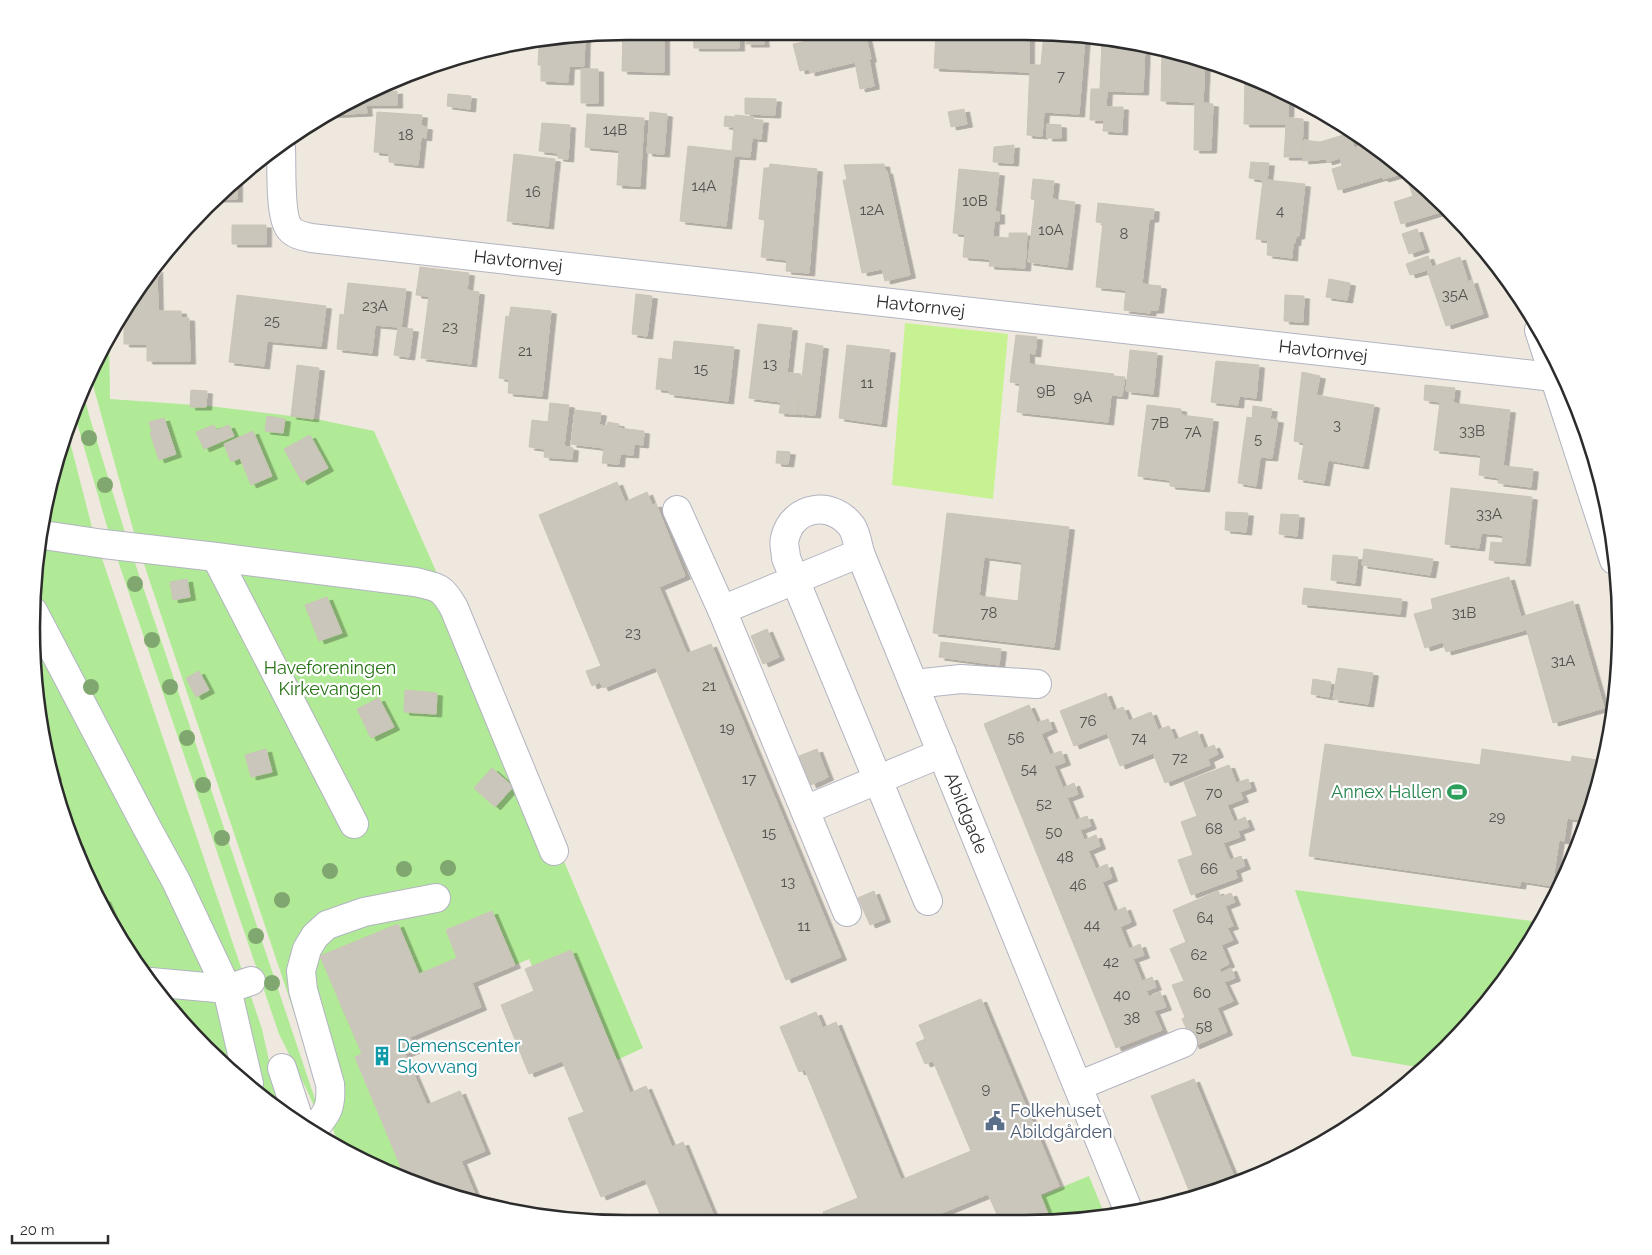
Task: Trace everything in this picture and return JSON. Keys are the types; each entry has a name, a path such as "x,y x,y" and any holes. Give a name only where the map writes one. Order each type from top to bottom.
{"street":[{"name":"Havtornvej","path":"282,152 284,217 289,228 299,236 1553,377"},
{"path":"1549,364 1603,528"},
{"path":"722,610 794,580 860,553 853,528 840,515 823,509 805,511 791,523 784,539 786,558 794,580 928,901"},
{"path":"678,510 722,610 847,912"},
{"path":"47,536 415,582 440,589 446,594 454,608 554,852"},
{"name":"Abildgade","path":"860,553 1127,1206"},
{"path":"216,557 354,824"},
{"path":"40,624 176,881 239,985 248,1076"},
{"path":"914,684 961,678 1037,684"},
{"path":"805,810 942,753"},
{"path":"317,1125 329,1110 331,1097 330,1084 303,990 301,971 307,950 315,936 327,925 364,912 436,898"},
{"path":"159,982 239,985"},
{"path":"1078,1086 1183,1043"},
{"path":"282,1068 297,1113"}],"green space":[{"path":"905,323 1008,334 993,499 892,485"},
{"name":"Haveforeningen Kirkevangen","path":"109,352 110,399 209,406 316,419 374,431 555,840 643,1048 617,1060 571,950 532,966 529,959 515,965 492,911 446,930 457,958 419,974 398,924 321,956 362,1054 355,1058 402,1169 336,1137 136,540 93,385"},
{"path":"86,402 127,539 110,537 77,423"},
{"path":"70,442 94,535 262,1029 278,1099 212,1043 161,985 119,921 85,852 71,816 51,742 41,666 40,628 41,589 51,513"},
{"path":"116,555 133,557 317,1105 317,1113 279,1034"},
{"path":"1295,890 1533,921 1491,985 1440,1043 1415,1067 1352,1056"},
{"path":"1089,1176 1103,1210 1047,1214 1040,1196"}],"building":[{"path":"623,40 664,40 664,72 622,71"},
{"path":"694,40 739,40 739,48 694,48"},
{"path":"746,40 763,40 764,44 746,44"},
{"path":"803,40 867,40 874,86 860,89 855,62 810,73 809,69 800,71 793,44 803,42"},
{"path":"936,40 1029,40 1029,72 934,68"},
{"path":"1043,40 1084,43 1079,114 1044,112 1042,136 1027,135 1030,65 1041,65"},
{"path":"585,41 584,66 569,66 568,82 541,81 541,65 538,65 539,47"},
{"path":"1102,45 1145,52 1143,92 1107,91 1106,107 1123,107 1122,132 1103,131 1104,120 1090,120 1091,89 1100,89"},
{"path":"1162,56 1205,68 1203,103 1213,104 1211,150 1194,150 1195,102 1161,101"},
{"path":"581,69 598,69 598,103 581,103"},
{"path":"1245,83 1289,103 1288,118 1303,119 1302,157 1284,157 1286,124 1244,124"},
{"path":"397,91 397,105 366,105 367,113 343,114 368,101 388,92"},
{"path":"448,94 471,96 470,109 447,106"},
{"path":"745,98 776,99 775,115 745,114"},
{"path":"964,109 967,124 951,127 948,112"},
{"path":"377,112 422,115 421,126 427,127 426,138 421,137 418,165 389,162 389,153 374,152"},
{"path":"650,112 667,114 664,154 647,153"},
{"path":"587,114 644,118 640,186 617,185 619,150 585,147"},
{"path":"735,115 754,117 753,120 763,120 761,139 752,138 750,157 734,156 726,226 680,221 688,146 732,151 734,127 724,126 725,116 735,117"},
{"path":"542,123 570,125 568,159 558,158 558,153 539,151"},
{"path":"1047,124 1061,125 1061,138 1047,138"},
{"path":"1344,135 1352,140 1354,148 1361,146 1399,175 1383,179 1382,177 1338,190 1332,169 1342,166 1340,158 1327,162 1326,159 1303,161 1304,140 1320,142"},
{"path":"1014,145 1013,163 993,162 994,147"},
{"path":"514,154 555,159 548,226 507,221"},
{"path":"1251,162 1269,163 1267,180 1305,184 1299,236 1296,236 1295,243 1293,242 1292,258 1267,255 1268,240 1256,239 1263,180 1249,178"},
{"path":"770,164 817,169 809,273 786,271 787,260 761,257 765,220 759,219 764,168 769,168"},
{"path":"884,164 910,275 885,281 882,269 862,273 843,180 847,180 844,165"},
{"path":"959,169 999,173 995,212 999,212 999,221 994,221 993,237 1009,238 1009,233 1027,233 1025,268 989,266 990,259 963,257 965,234 953,233"},
{"path":"1033,179 1054,181 1052,199 1075,202 1067,267 1028,262 1035,200 1031,199"},
{"path":"1409,183 1440,212 1401,224 1394,202 1413,196"},
{"path":"237,189 237,199 226,199"},
{"path":"1098,203 1154,209 1153,219 1149,219 1142,284 1161,286 1158,310 1151,310 1150,313 1124,310 1126,290 1096,287 1103,223 1096,222"},
{"path":"232,225 266,225 266,244 232,244"},
{"path":"1417,229 1424,249 1409,254 1402,234"},
{"path":"1428,256 1432,267 1460,257 1468,282 1472,280 1483,314 1446,326 1427,270 1410,275 1406,264"},
{"path":"420,267 469,273 467,290 479,292 471,364 421,358 429,296 416,295"},
{"path":"157,275 158,311 181,311 181,318 189,318 190,361 147,361 147,344 124,344 124,326"},
{"path":"1329,279 1350,283 1347,300 1326,297"},
{"path":"348,283 406,289 401,328 413,329 409,357 394,355 398,327 375,325 372,353 337,349 340,314 344,315"},
{"path":"636,294 652,296 647,336 632,334"},
{"path":"237,295 326,306 321,346 267,341 264,366 229,362"},
{"path":"1285,295 1304,296 1303,322 1284,321"},
{"path":"511,307 551,311 542,396 508,393 509,379 499,378 506,316 509,317"},
{"path":"758,324 792,328 787,373 801,374 797,414 779,413 781,402 749,398"},
{"path":"1016,335 1037,337 1035,354 1029,353 1029,364 1125,377 1122,396 1111,395 1108,422 1017,412 1020,383 1010,382"},
{"path":"674,341 734,347 728,401 669,394 669,390 656,389 659,358 672,360"},
{"path":"806,343 823,346 815,415 798,414"},
{"path":"847,345 890,350 881,424 839,418"},
{"path":"1130,350 1157,353 1153,394 1126,391"},
{"path":"1216,361 1259,365 1256,398 1239,396 1238,405 1211,402"},
{"path":"297,365 319,368 313,419 291,416"},
{"path":"1302,372 1320,376 1316,395 1374,405 1363,466 1328,460 1324,483 1298,479 1304,443 1294,441"},
{"path":"1425,385 1455,388 1453,403 1510,410 1503,466 1533,469 1531,487 1498,483 1499,478 1479,475 1481,455 1434,450 1440,402 1424,400"},
{"path":"191,390 207,391 206,407 190,407"},
{"path":"550,403 569,405 564,446 573,448 572,459 544,457 545,449 529,447 532,420 548,422"},
{"path":"1147,405 1181,409 1181,415 1213,419 1204,489 1170,486 1170,480 1138,476"},
{"path":"1253,406 1272,409 1270,419 1278,420 1272,458 1260,457 1256,486 1238,483 1247,417 1252,418"},
{"path":"575,410 601,413 599,425 607,426 608,422 619,424 618,428 644,431 643,445 634,444 633,455 620,454 619,464 602,463 604,448 571,444"},
{"path":"267,416 285,419 283,433 265,431"},
{"path":"164,418 176,454 159,460 150,433 152,432 149,422"},
{"path":"214,425 216,430 229,425 234,436 204,449 196,432"},
{"path":"253,431 272,476 251,485 240,458 231,462 224,444"},
{"path":"310,435 328,468 302,482 284,449"},
{"path":"777,451 790,452 788,464 776,463"},
{"path":"617,482 625,502 647,492 652,505 656,504 685,576 659,587 687,654 603,688 600,682 592,686 586,671 601,666 539,515"},
{"path":"1451,488 1532,497 1525,563 1489,560 1491,542 1502,543 1503,535 1481,533 1479,548 1445,544"},
{"path":"1226,512 1248,513 1246,532 1225,530"},
{"path":"947,513 1069,527 1054,647 933,633","holes":["984,557 1022,562 1018,601 979,596"]},
{"path":"1281,514 1299,515 1297,536 1279,534"},
{"path":"1364,549 1433,559 1430,575 1362,565"},
{"path":"1333,555 1358,557 1355,583 1331,580"},
{"path":"1509,577 1521,617 1573,601 1604,708 1553,723 1526,628 1525,630 1446,652 1443,642 1425,648 1414,614 1433,609 1431,599"},
{"path":"187,579 190,597 173,600 170,582"},
{"path":"1304,588 1402,599 1400,614 1302,604"},
{"path":"327,597 342,633 319,641 305,605"},
{"path":"767,629 779,657 763,664 751,636"},
{"path":"941,642 1001,649 999,665 939,657"},
{"path":"711,644 841,957 786,980 655,666"},
{"path":"1338,668 1373,673 1368,704 1333,699"},
{"path":"199,671 209,690 196,697 186,678"},
{"path":"1313,679 1331,682 1329,697 1311,694"},
{"path":"405,690 437,693 436,714 404,712"},
{"path":"1106,693 1113,711 1123,707 1129,721 1151,712 1158,730 1169,726 1175,740 1197,731 1204,749 1214,745 1218,754 1208,759 1210,765 1165,783 1153,753 1120,766 1107,733 1074,746 1060,711"},
{"path":"379,698 394,727 371,738 357,709"},
{"path":"1029,705 1037,723 1048,719 1052,729 1041,734 1050,755 1061,751 1065,762 1054,766 1063,788 1074,783 1078,794 1067,798 1076,820 1087,816 1091,826 1080,830 1084,840 1096,835 1100,846 1088,851 1096,869 1107,864 1112,878 1102,882 1114,912 1125,907 1131,922 1120,927 1129,949 1140,944 1144,955 1133,959 1142,981 1152,977 1156,987 1146,991 1149,997 1160,992 1166,1007 1154,1011 1162,1030 1116,1048 984,724"},
{"name":"Annex Hallen","path":"1325,744 1480,765 1482,749 1571,762 1572,756 1597,760 1579,820 1567,818 1564,841 1559,840 1551,886 1521,881 1520,886 1309,856"},
{"path":"266,749 272,772 251,777 245,755"},
{"path":"817,749 828,777 811,785 799,756"},
{"path":"1229,765 1236,783 1248,779 1251,788 1240,792 1243,799 1227,805 1234,822 1245,817 1249,827 1238,831 1240,837 1223,843 1230,860 1241,856 1245,866 1235,870 1237,878 1191,895 1178,860 1193,855 1181,822 1197,816 1184,782"},
{"path":"492,768 513,787 495,807 474,788"},
{"path":"874,891 885,919 870,925 858,898"},
{"path":"1218,891 1221,897 1231,893 1235,902 1225,906 1233,926 1227,928 1233,940 1221,945 1229,964 1219,969 1221,973 1231,968 1235,978 1224,982 1233,1001 1217,1008 1227,1032 1194,1046 1182,1019 1185,1017 1172,985 1184,981 1170,949 1186,942 1173,910"},
{"name":"Demenscenter Skovvang","path":"492,911 515,965 472,983 481,1007 410,1037 415,1050 405,1054 427,1105 460,1091 485,1151 461,1161 475,1195 402,1169 355,1057 362,1054 320,956 398,924 419,974 457,958 446,930"},
{"name":"Demenscenter Skovvang","path":"571,950 630,1093 646,1086 672,1147 683,1142 713,1215 660,1215 645,1179 601,1197 568,1118 584,1112 562,1061 529,1074 501,1005 534,991 525,969"},
{"path":"981,999 1059,1186 1040,1194 1048,1214 997,1215 988,1194 937,1215 824,1215 823,1212 858,1198 805,1070 799,1072 780,1027 816,1012 823,1028 836,1022 901,1180 971,1151 933,1061 925,1064 916,1043 925,1039 919,1025"},
{"path":"1194,1079 1234,1176 1189,1191 1151,1096"}],"place":[{"name":"Annex Hallen","path":"1457,792"},
{"name":"Demenscenter Skovvang","path":"382,1056"},
{"name":"Folkehuset Abildgården","path":"995,1121"}]}
